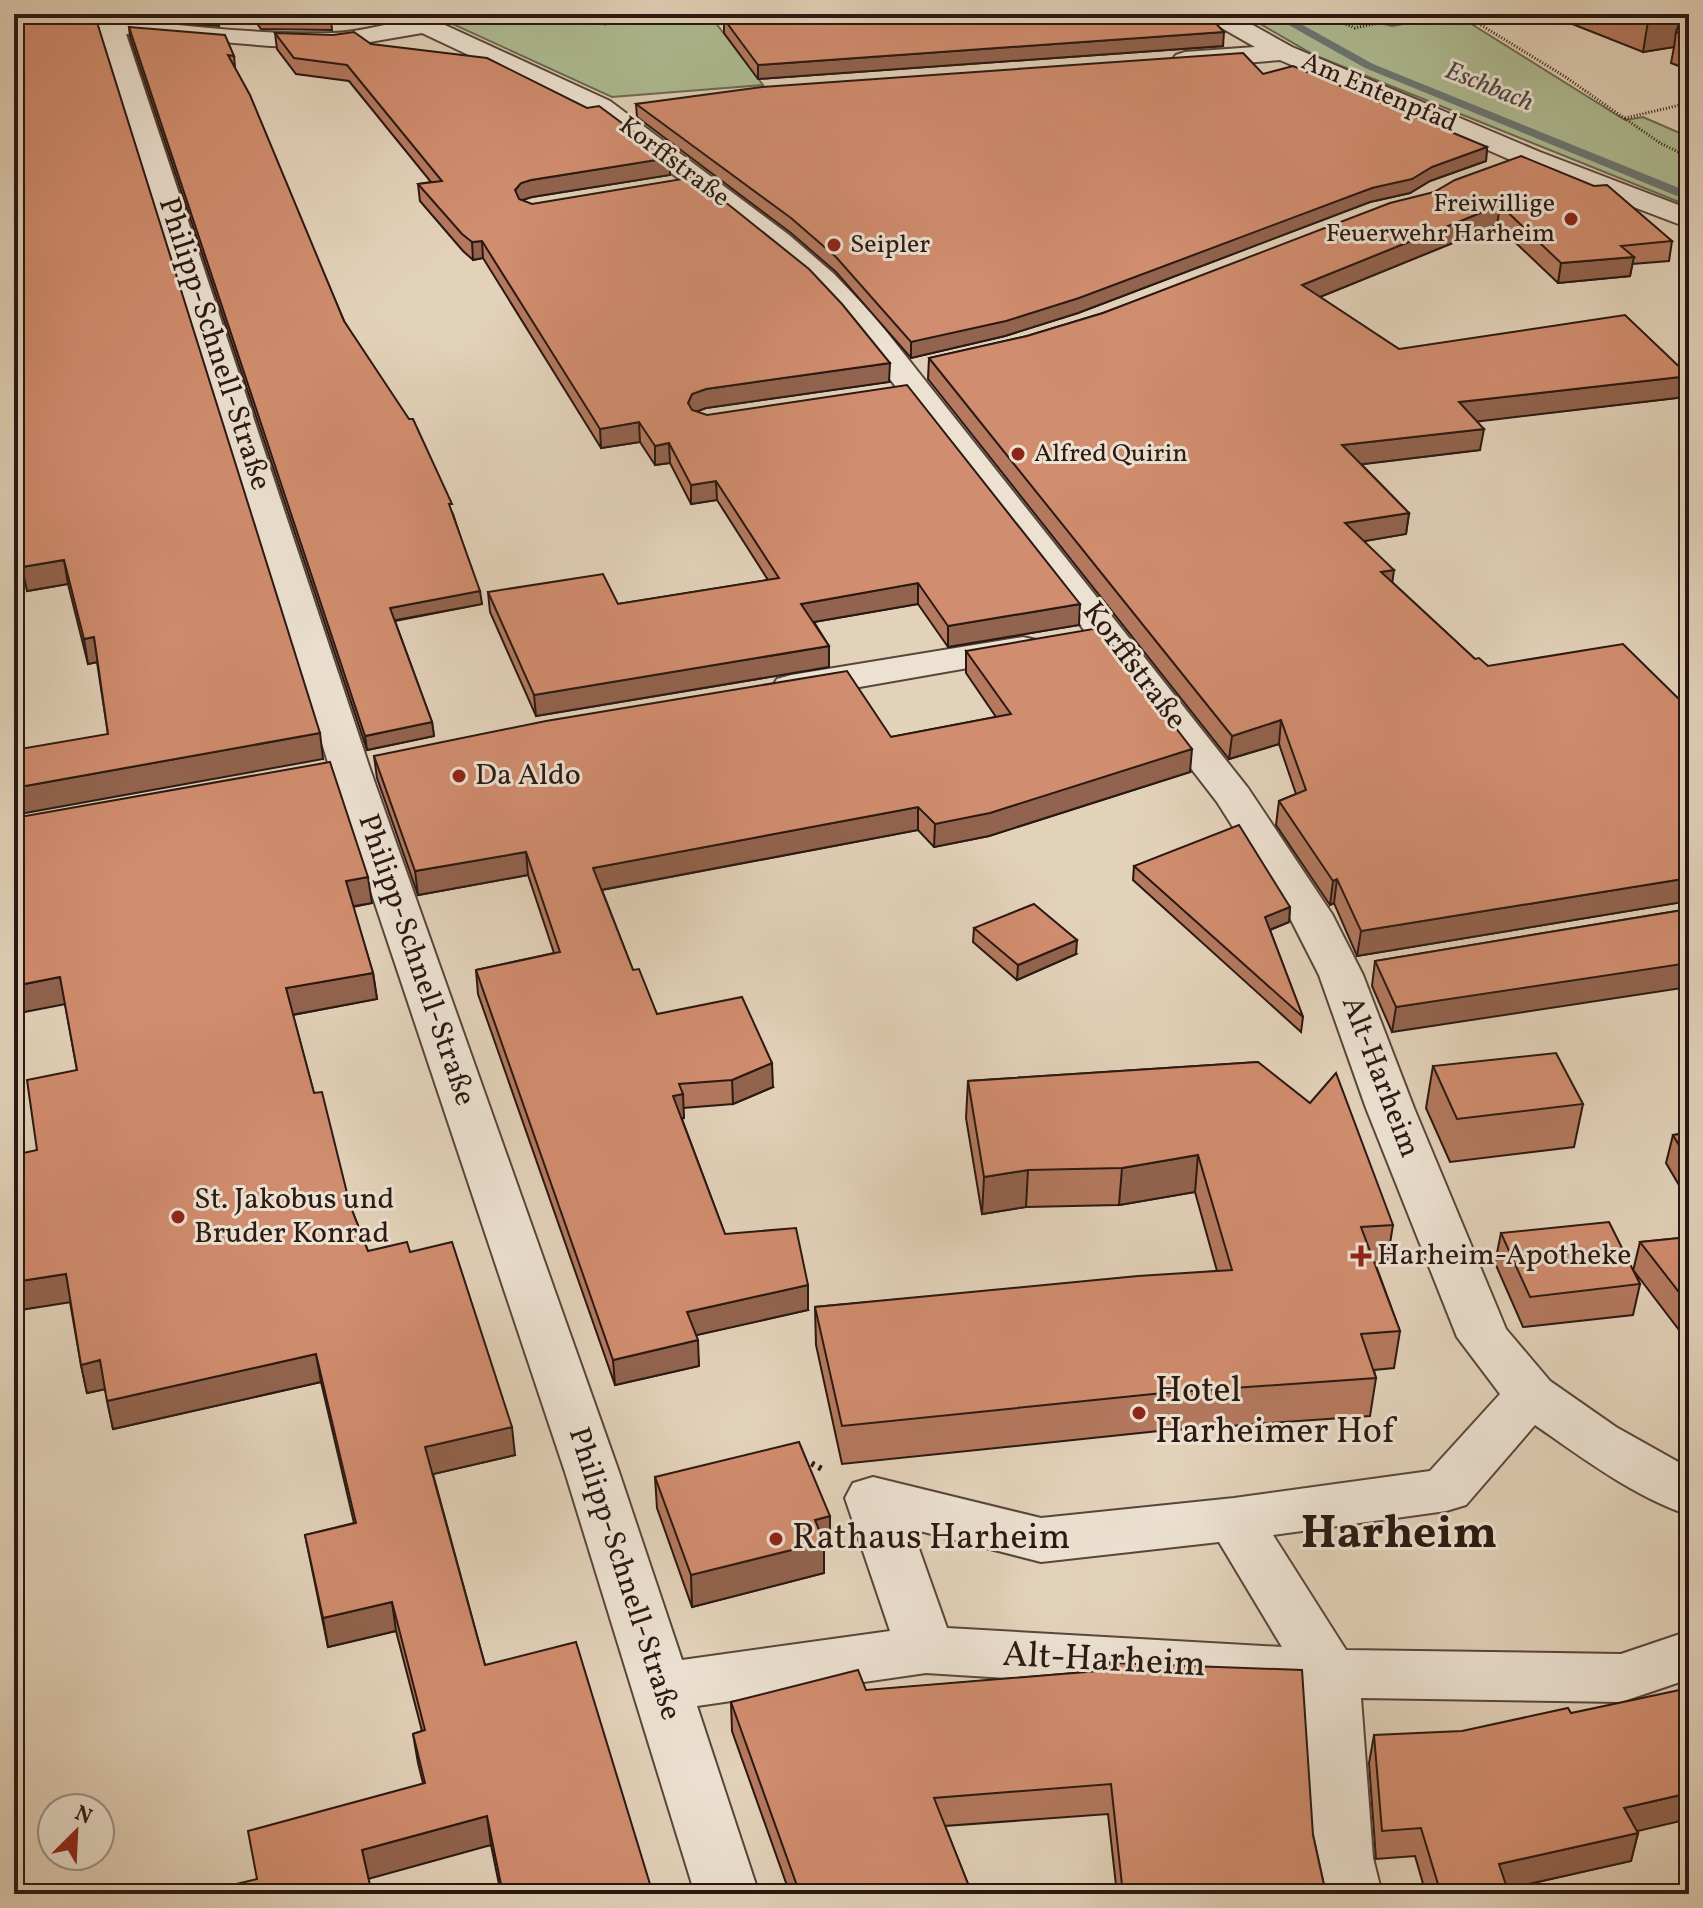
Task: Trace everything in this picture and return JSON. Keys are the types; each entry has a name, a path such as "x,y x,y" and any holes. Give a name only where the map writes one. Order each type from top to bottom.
{"street":[{"path":"1215,14 1283,52"},
{"path":"14,17 270,39 335,41 412,20"},
{"name":"Korffstraße","path":"412,20 601,107 779,241 823,280 911,380 1234,797 1310,914 1364,971"},
{"name":"Philipp-Schnell-Straße","path":"110,24 349,768 592,1472 727,1894"},
{"name":"Am Entenpfad","path":"1161,62 1283,52 1530,158 1689,219"},
{"path":"601,107 630,104"},
{"path":"1485,174 1530,158"},
{"path":"670,187 700,182"},
{"path":"754,693 1108,634"},
{"name":"Alt-Harheim","path":"1364,971 1390,1108 1483,1337 1531,1395 1597,1441 1689,1494"},
{"path":"873,1498 1041,1540 1234,1519 1446,1490 1531,1395"},
{"path":"873,1498 926,1650"},
{"path":"1234,1519 1329,1674 1342,1858 1350,1894"},
{"name":"Alt-Harheim","path":"661,1687 926,1650 1329,1674 1621,1678 1689,1655"}],"path":[{"path":"591,14 606,25"},
{"path":"1321,14 1355,28 1420,14"},
{"path":"1463,14 1564,76 1660,143 1689,157"},
{"path":"1624,118 1689,103"},
{"path":"795,1465 809,1462 873,1498"}],"green space":[{"path":"431,14 709,14 763,85 612,97"},
{"path":"1243,14 1333,14 1358,23 1372,21 1392,26 1457,15 1625,120 1643,117 1689,137 1689,206 1314,55"}],"building":[{"path":"14,14 95,16 320,733 14,788 14,750 108,734 94,637 84,639 64,560 22,567 14,521"},
{"path":"257,14 324,14 331,20 260,18"},
{"path":"736,14 1207,14 1224,32 758,65 724,19"},
{"path":"1629,14 1689,14 1689,37 1676,32 1683,15 1648,21"},
{"path":"129,27 225,35 234,56 228,55 250,95 344,321 409,419 413,419 452,504 449,504 480,591 390,608 432,722 365,736"},
{"path":"354,32 371,44 487,58 587,108 599,106 669,158 531,180 521,183 515,190 519,199 532,204 694,177 809,269 890,363 706,389 692,394 688,403 692,410 707,415 907,385 1080,604 948,626 918,583 801,604 829,646 534,695 488,592 603,574 618,604 779,578 716,481 691,485 669,443 655,446 639,422 600,429 482,241 472,242 462,234 418,184 442,181 347,65 294,58 275,33 333,35"},
{"path":"1243,53 1263,74 1293,66 1487,147 1432,167 1412,179 1372,188 1079,298 1006,321 911,342 836,257 791,218 636,104 762,87"},
{"path":"1521,156 1594,186 1607,185 1672,241 1621,246 1634,257 1561,263 1500,205 1302,285 1399,349 1625,315 1689,376 1459,402 1484,429 1342,445 1409,513 1345,523 1394,570 1381,572 1475,659 1479,658 1488,666 1623,644 1689,709 1689,878 1361,931 1337,879 1333,881 1279,801 1306,790 1281,720 1232,736 929,358 1027,336 1103,313 1390,203 1434,192 1455,180"},
{"path":"1099,628 1192,749 990,813 935,824 918,807 593,868 633,970 639,969 657,1014 742,997 772,1063 732,1080 679,1084 683,1094 673,1096 725,1234 796,1228 808,1285 687,1312 698,1340 613,1360 476,970 560,952 526,852 415,871 374,756 546,721 847,671 891,737 1011,714 966,651"},
{"path":"330,762 368,877 346,881 373,973 286,988 314,1093 322,1092 350,1205 368,1251 407,1242 410,1252 452,1242 512,1427 425,1447 485,1665 576,1642 653,1894 503,1894 487,1816 362,1850 372,1894 230,1894 228,1886 257,1879 248,1831 425,1783 413,1734 425,1730 392,1602 323,1618 305,1535 356,1523 316,1354 107,1401 100,1360 81,1365 66,1274 14,1282 14,1155 37,1150 27,1080 77,1070 60,977 14,986 14,818"},
{"path":"1239,825 1290,907 1265,917 1303,1017 1134,866"},
{"path":"1034,904 1077,940 1018,965 974,928"},
{"path":"1689,909 1689,963 1396,1007 1375,961"},
{"path":"1556,1053 1583,1104 1457,1119 1433,1066"},
{"path":"1258,1062 1310,1103 1336,1073 1393,1225 1361,1227 1400,1331 1361,1334 1376,1378 1163,1393 842,1426 815,1307 1232,1270 1198,1155 1122,1168 1028,1170 984,1177 968,1081"},
{"path":"1689,1133 1689,1162 1673,1135"},
{"path":"1609,1222 1640,1284 1530,1297 1501,1233"},
{"path":"1689,1237 1689,1305 1640,1242"},
{"path":"799,1442 830,1516 815,1520 824,1542 691,1575 655,1477"},
{"path":"1110,1663 1302,1670 1313,1835 1326,1894 1123,1894 1111,1784 934,1798 972,1894 800,1894 731,1702 858,1670 866,1690 1110,1670"},
{"path":"1689,1688 1689,1793 1624,1808 1638,1833 1499,1864 1509,1894 1441,1894 1421,1828 1382,1831 1374,1735 1462,1731 1568,1708 1571,1713"}],"waterway":[{"name":"Eschbach","path":"1275,14 1369,66 1689,197"}],"place":[{"name":"Freiwillige Feuerwehr Harheim","path":"1571,219"},
{"name":"Seipler","path":"834,245"},
{"name":"Alfred Quirin","path":"1018,454"},
{"name":"Da Aldo","path":"459,776"},
{"name":"St. Jakobus und Bruder Konrad","path":"178,1217"},
{"name":"Harheim-Apotheke","path":"1361,1256"},
{"name":"Hotel Harheimer Hof","path":"1139,1413"},
{"name":"Rathaus Harheim","path":"776,1539"}],"district":[{"name":"Harheim","path":"1399,1535"}]}
